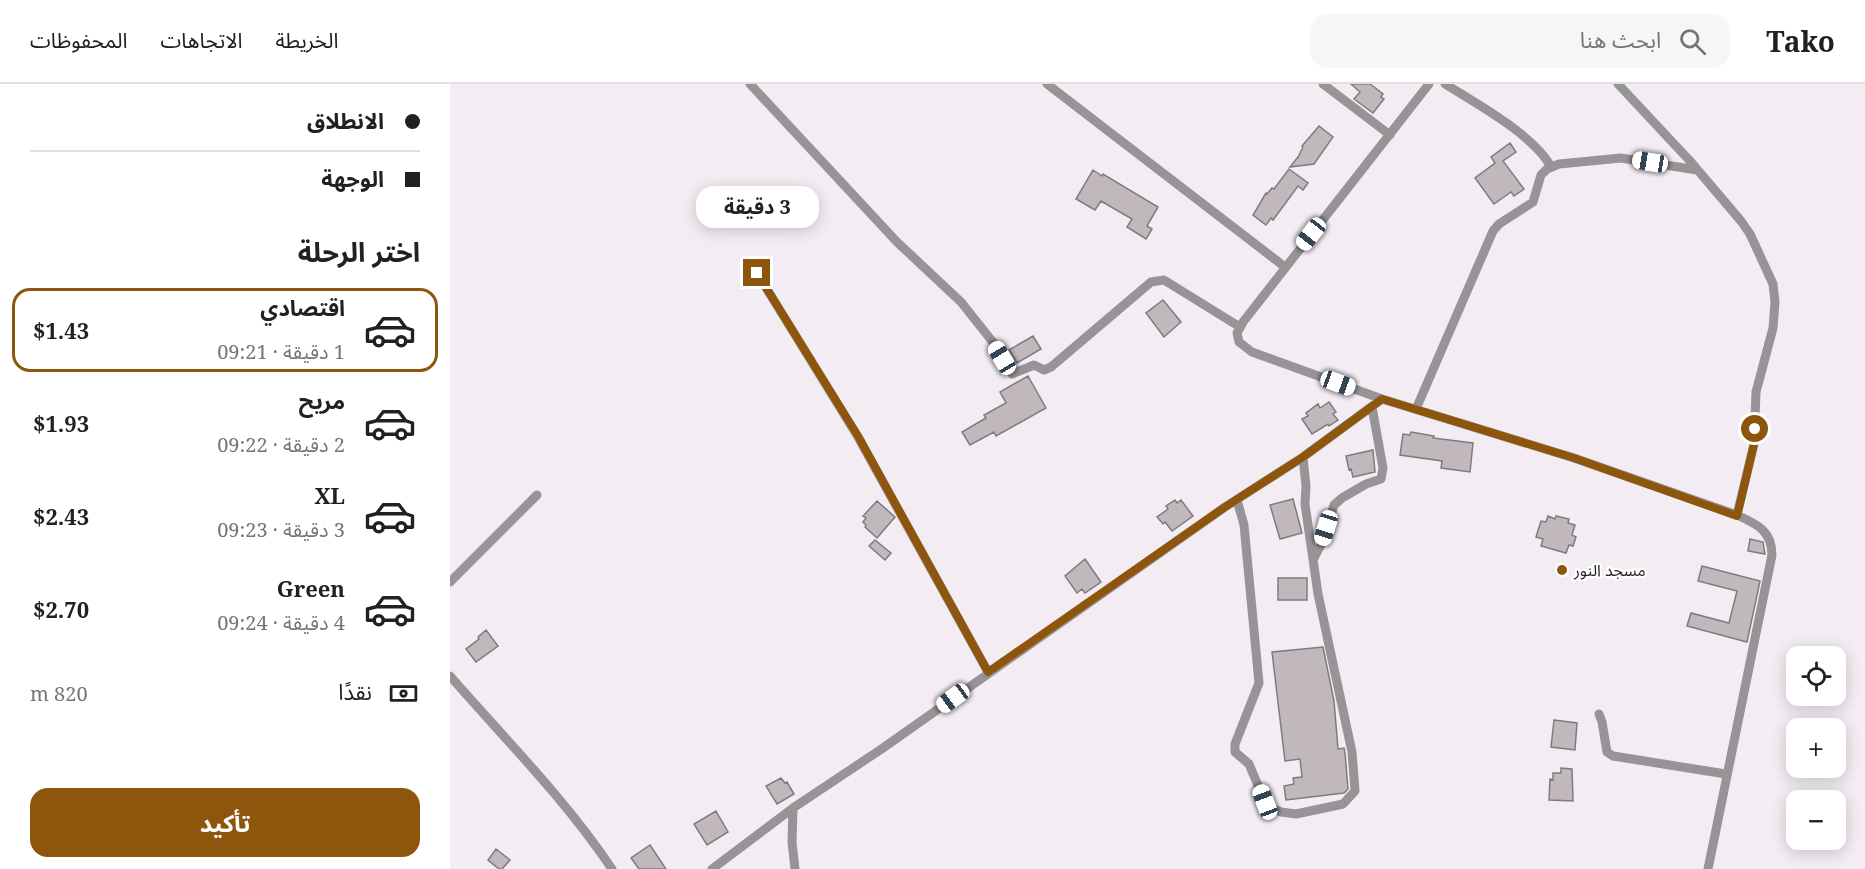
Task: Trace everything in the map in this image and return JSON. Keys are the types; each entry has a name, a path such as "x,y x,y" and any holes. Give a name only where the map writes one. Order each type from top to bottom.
{"street":[{"path":"750,84 897,242 961,302 992,341 1012,374 1034,365 1044,370 1051,367 1151,282 1160,279 1240,327"},
{"path":"1047,84 1285,267"},
{"path":"1323,84 1390,135"},
{"path":"1429,84 1240,327 1237,333 1239,342 1252,352 1382,399 1574,458 1737,516 1765,530 1772,546 1772,555 1708,869"},
{"path":"1446,84 1516,132 1540,151 1551,167"},
{"path":"1618,84 1741,221 1750,234 1773,284 1773,328 1754,403 1754,444 1737,516"},
{"path":"1416,409 1493,231 1499,224 1533,202 1540,178 1551,167 1559,164 1621,158 1697,170"},
{"path":"757,273 858,436 988,672"},
{"path":"712,869 793,808 883,748 988,672 1237,500 1303,457 1382,399"},
{"path":"1313,559 1323,541 1334,505 1366,484 1381,479 1383,468 1372,407"},
{"path":"1237,500 1244,525 1259,683 1235,744 1235,752 1249,764 1265,802 1271,808 1296,814 1344,804 1355,791 1352,752 1318,594 1305,504 1306,475 1303,457"},
{"path":"450,582 537,495"},
{"path":"450,676 547,785 594,842 612,869"},
{"path":"1599,714 1607,752 1613,756 1726,774"},
{"path":"793,808 792,842 795,869"}],"building":[{"path":"1351,84 1370,84 1383,94 1381,97 1384,99 1373,113 1354,99 1360,92"},
{"path":"1319,126 1333,137 1314,164 1290,167 1298,157 1302,146"},
{"path":"1510,143 1516,152 1503,161 1524,189 1514,196 1511,192 1494,204 1475,178 1495,163 1491,157"},
{"path":"1289,169 1308,183 1303,190 1298,186 1273,220 1271,218 1266,225 1253,215 1266,193 1274,189"},
{"path":"1093,170 1158,207 1147,226 1152,229 1146,239 1127,227 1132,219 1101,201 1095,210 1076,199"},
{"path":"1163,300 1181,322 1164,337 1146,313"},
{"path":"1033,336 1041,349 1017,363 1009,350"},
{"path":"1028,376 1046,408 996,436 994,432 970,445 962,432 986,418 984,415 1006,403 1000,392"},
{"path":"1329,402 1338,420 1312,434 1302,419 1308,416 1306,413 1318,404 1320,408"},
{"path":"1411,432 1434,436 1433,438 1473,443 1470,472 1441,468 1442,461 1400,455 1403,434 1410,435"},
{"path":"1373,450 1375,472 1353,477 1346,456"},
{"path":"1293,499 1302,533 1280,539 1270,505"},
{"path":"1175,500 1177,503 1181,500 1193,516 1172,531 1165,522 1163,524 1157,517 1168,509 1166,506"},
{"path":"877,501 895,517 877,538 865,527 863,522 866,518 863,516"},
{"path":"1548,516 1555,519 1556,516 1569,519 1568,523 1575,525 1572,535 1576,537 1573,546 1569,545 1566,553 1541,546 1543,539 1536,537 1541,521 1546,522"},
{"path":"1750,539 1763,542 1765,554 1748,551"},
{"path":"875,540 891,553 885,560 869,546"},
{"path":"1085,559 1101,582 1085,593 1082,589 1077,593 1065,576"},
{"path":"1702,566 1760,581 1747,642 1687,626 1691,613 1729,623 1737,591 1698,581"},
{"path":"1278,578 1307,578 1307,600 1278,600"},
{"path":"486,630 498,646 476,662 466,649"},
{"path":"1323,647 1334,701 1338,749 1344,748 1345,753 1348,789 1344,793 1286,800 1284,786 1294,784 1293,778 1302,777 1300,759 1285,761 1272,652"},
{"path":"1554,720 1577,723 1575,750 1551,747"},
{"path":"1561,768 1572,769 1573,801 1549,800 1550,779 1553,780 1553,773 1561,773"},
{"path":"781,778 785,783 787,782 794,794 777,804 766,786"},
{"path":"716,811 728,832 707,845 694,824"},
{"path":"650,845 666,869 639,869 631,858"},
{"path":"496,849 510,860 502,869 488,860"}],"place":[{"name":"مسجد النور","path":"1562,570"}],"route":[{"path":"757,273 858,436 988,672 1225,507 1303,457 1382,399 1574,458 1737,516 1754,444 1755,429"}]}
